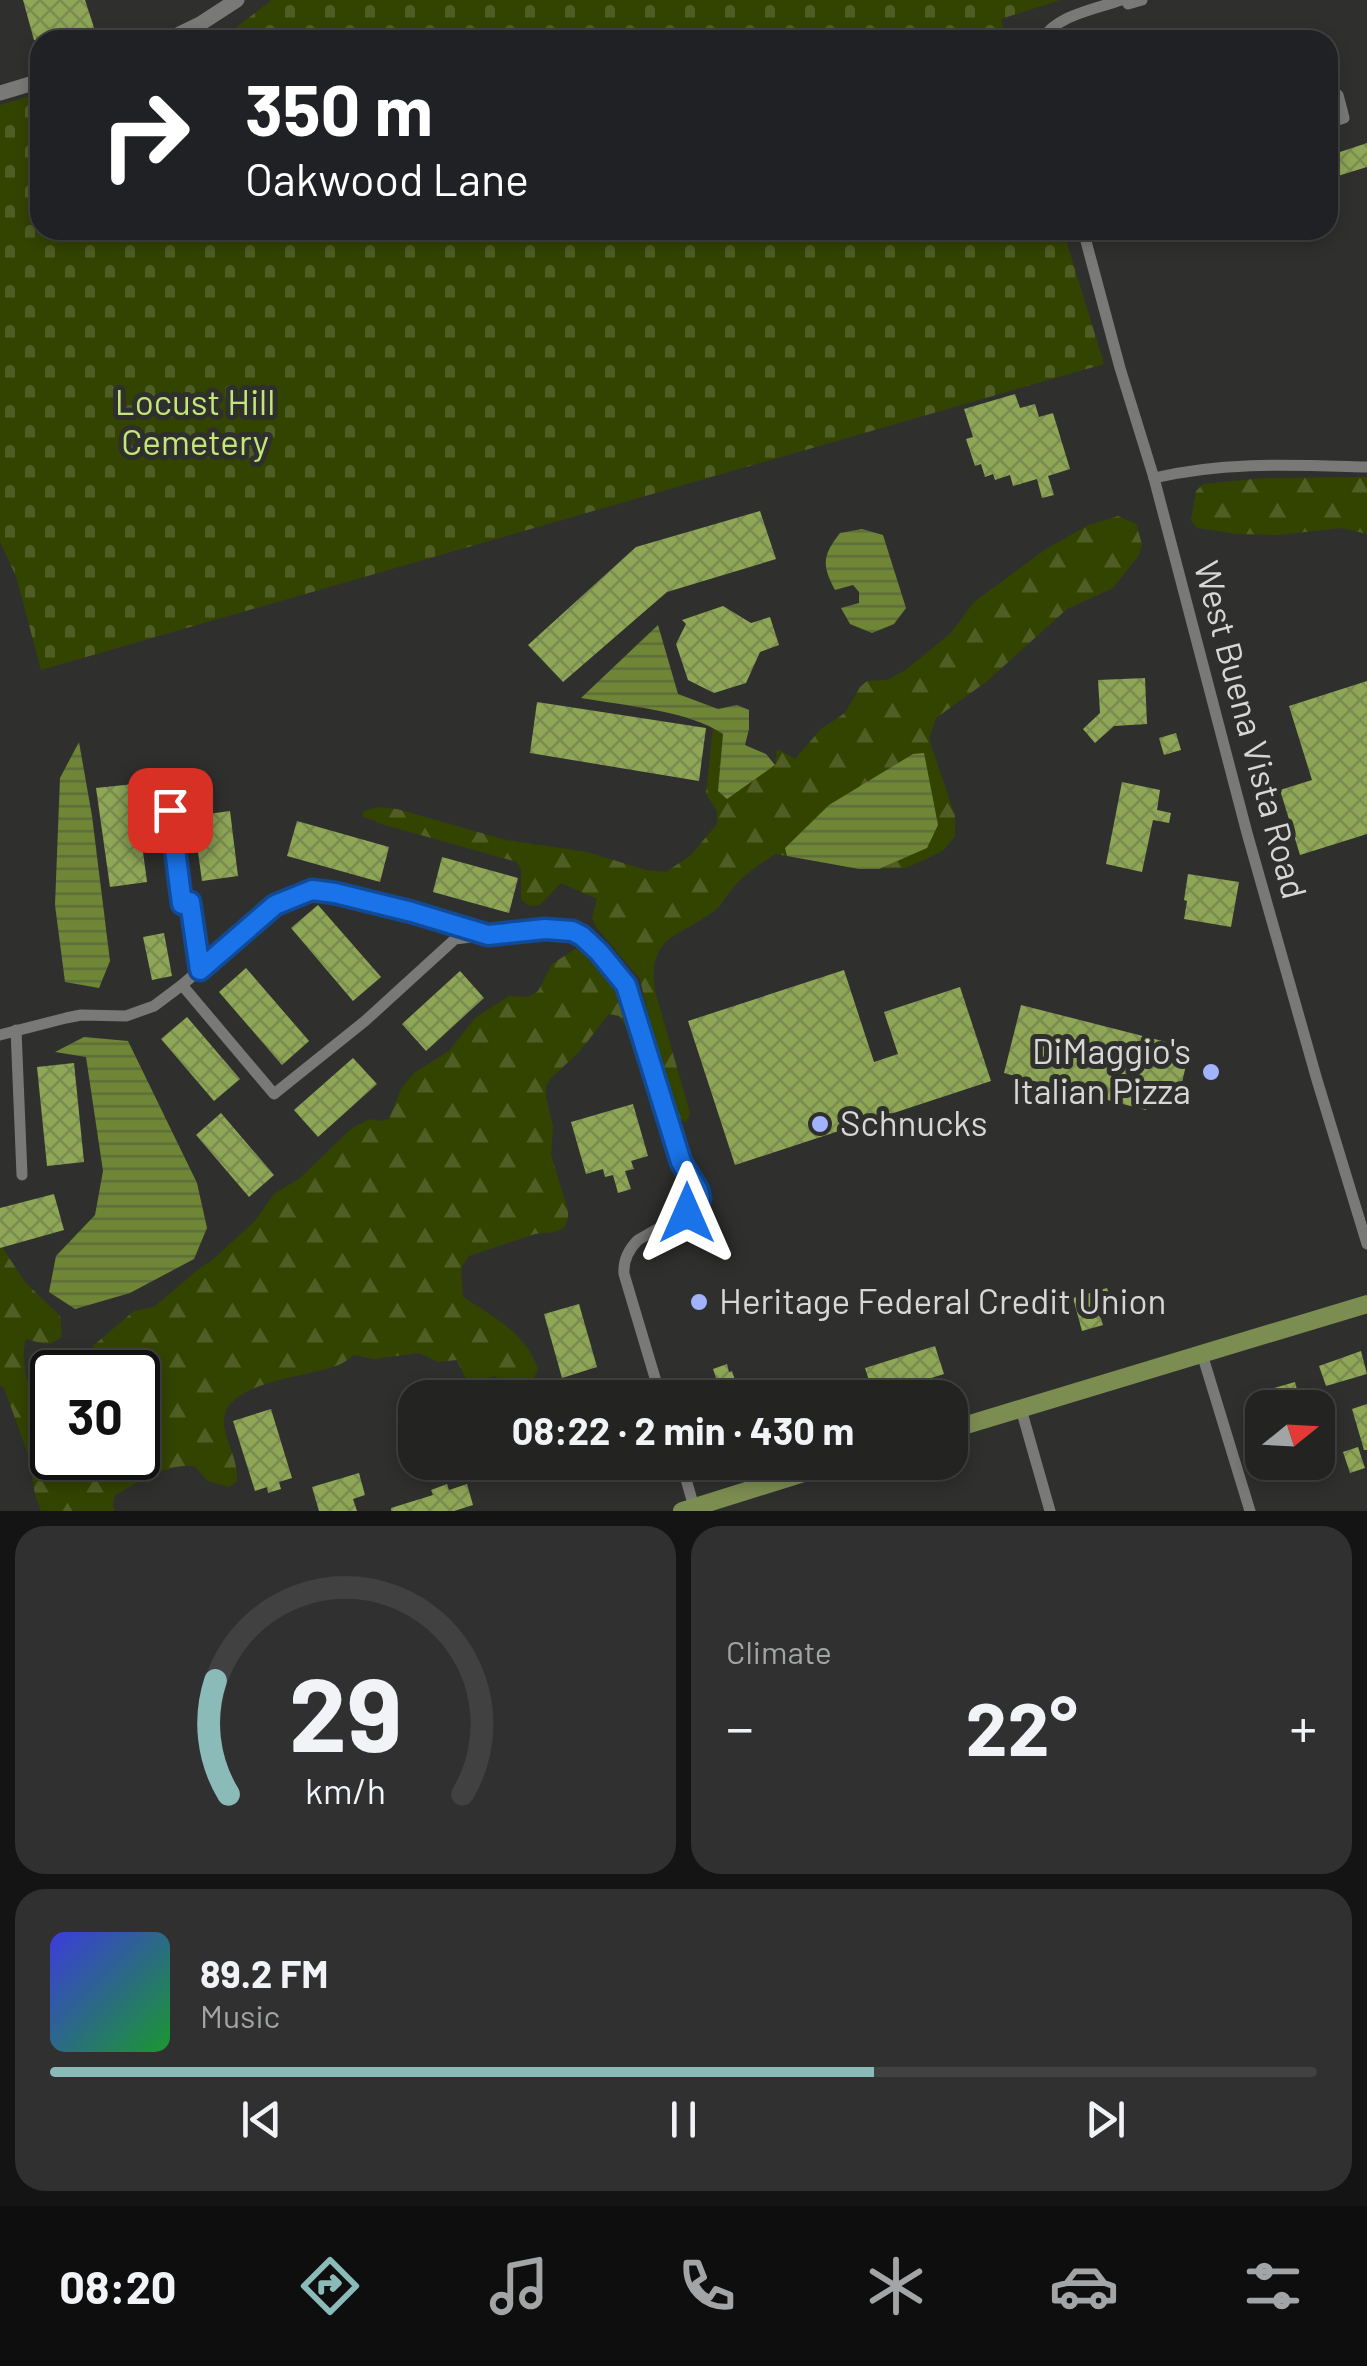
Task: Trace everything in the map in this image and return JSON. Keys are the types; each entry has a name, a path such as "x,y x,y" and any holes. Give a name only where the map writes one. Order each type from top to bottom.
{"main road":[{"path":"188,30 232,1"},
{"path":"0,93 30,84"},
{"path":"968,1425 1367,1304"},
{"path":"688,1509 781,1480"}],"street":[{"path":"1049,30 1063,21 1124,0 1128,4 1142,0"},
{"path":"1338,95 1344,118 1338,120"},
{"name":"West Buena Vista Road","path":"1085,240 1154,478 1252,852 1367,1244"},
{"path":"1154,478 1236,465 1367,467"},
{"path":"167,780 182,904 190,902 200,970"},
{"path":"0,1035 82,1015 135,1014 154,1006 275,905 312,890 412,912 488,935"},
{"path":"182,985 274,1094 365,1021 455,939 545,929 572,931 582,936 626,985 681,1162 700,1198 687,1213 638,1240 625,1263 624,1274 656,1380"},
{"path":"16,1030 22,1175"},
{"path":"1202,1354 1250,1511"},
{"path":"1021,1409 1050,1511"},
{"path":"684,1480 688,1509"}],"green space":[{"path":"272,0 1060,0 1001,19 1004,30 233,30"},
{"name":"Locust Hill Cemetery","path":"30,96 30,240 1066,240 1104,364 41,670 16,576 0,542 0,105"},
{"path":"1367,477 1367,534 1341,528 1279,535 1237,534 1197,528 1191,520 1196,491 1203,484 1263,478"},
{"path":"1118,516 1136,524 1142,544 1139,555 1113,588 1067,609 986,682 936,718 929,739 955,816 955,836 943,851 906,868 879,869 927,848 785,847 787,856 775,854 753,870 716,910 660,949 654,973 655,991 690,1113 686,1122 676,1119 665,1092 640,979 592,918 597,899 561,883 540,905 529,906 521,899 521,870 517,862 362,816 364,811 378,807 397,809 506,840 587,852 666,872 691,855 717,824 717,811 706,794 713,727 723,734 718,791 775,765 777,749 795,759 821,729 845,713 867,681 887,680 904,671 950,634 974,602 1046,549 1089,525"},
{"path":"578,947 612,968 639,1029 647,1066 641,1073 625,1025 619,1016 609,1014 546,1087 553,1126 551,1155 568,1210 564,1228 469,1256 461,1268 463,1297 507,1327 526,1346 538,1369 533,1380 500,1380 495,1376 466,1379 457,1360 438,1362 419,1353 374,1359 354,1355 336,1366 252,1389 228,1407 224,1427 237,1481 229,1487 208,1481 194,1466 160,1472 160,1350 92,1350 94,1345 134,1311 154,1307 210,1262 255,1221 274,1194 300,1178 352,1128 370,1119 389,1119 401,1089 414,1073 449,1051 475,1018 509,996 529,997 538,991 552,964"},
{"path":"0,1244 25,1282 60,1316 62,1336 58,1340 46,1344 26,1339 30,1465 0,1385"},
{"path":"33,1480 142,1480 115,1495 115,1511 41,1511"}],"shaded area":[{"path":"862,529 883,535 906,608 894,624 872,633 850,624 841,608 859,603 859,592 853,585 835,590 826,567 827,555 840,533"},
{"path":"658,625 678,694 718,709 737,705 749,710 745,745 766,754 775,765 727,799 718,791 723,734 674,714 581,698"},
{"path":"79,742 110,961 99,988 65,982 55,905 60,778"},
{"path":"924,753 938,825 927,848 879,869 787,856 785,848 829,805 913,754"},
{"path":"84,1037 128,1041 197,1183 207,1228 194,1259 130,1293 75,1309 49,1292 56,1256 95,1215 103,1171 86,1057 55,1052"}],"building":[{"path":"23,0 85,0 95,30 31,30"},
{"path":"1367,143 1367,167 1338,176 1338,153"},
{"path":"1015,394 1020,408 1035,404 1039,417 1053,413 1070,469 1048,476 1054,495 1042,498 1037,479 1013,486 1010,475 995,480 993,474 985,477 981,464 975,466 966,439 973,437 964,409"},
{"path":"760,511 776,559 667,592 563,682 528,645 636,547"},
{"path":"723,606 751,623 770,617 779,645 760,652 746,683 714,693 688,680 676,644 686,624 682,620"},
{"path":"1145,678 1147,724 1114,726 1095,743 1083,729 1100,713 1098,680"},
{"path":"1367,681 1367,834 1300,855 1280,790 1312,780 1289,706"},
{"path":"537,702 706,728 699,781 530,753"},
{"path":"1176,733 1181,750 1164,755 1159,738"},
{"path":"1122,782 1160,790 1157,810 1171,813 1169,823 1153,820 1142,872 1106,864"},
{"path":"134,784 147,882 110,887 96,788"},
{"path":"230,811 238,876 202,881 193,816"},
{"path":"297,821 389,847 380,882 287,856"},
{"path":"442,857 518,878 509,913 433,892"},
{"path":"1188,874 1239,882 1231,927 1184,919"},
{"path":"318,905 381,977 353,1001 291,928"},
{"path":"164,933 172,976 152,980 143,937"},
{"path":"246,968 309,1041 282,1065 219,992"},
{"path":"844,970 874,1062 898,1054 884,1012 960,987 991,1081 735,1165 688,1021"},
{"path":"460,971 484,998 426,1051 402,1024"},
{"path":"1021,1005 1190,1048 1180,1091 1152,1084 1146,1110 1004,1073"},
{"path":"187,1017 240,1079 214,1101 161,1039"},
{"path":"353,1058 377,1084 318,1137 294,1110"},
{"path":"74,1063 84,1162 47,1166 37,1067"},
{"path":"633,1104 648,1156 631,1161 634,1169 625,1171 631,1189 618,1193 613,1175 605,1177 603,1169 586,1174 571,1122"},
{"path":"221,1113 274,1175 249,1197 196,1135"},
{"path":"54,1194 64,1230 0,1248 0,1208"},
{"path":"1107,1288 1114,1308 1099,1312 1103,1325 1082,1331 1073,1298"},
{"path":"579,1304 597,1367 562,1378 544,1314"},
{"path":"935,1346 944,1374 925,1380 869,1380 865,1368"},
{"path":"1361,1351 1367,1374 1326,1386 1319,1366"},
{"path":"727,1364 735,1380 711,1380 716,1378 713,1369"},
{"path":"1295,1382 1297,1390 1267,1390"},
{"path":"1367,1404 1367,1450 1364,1450 1352,1409"},
{"path":"271,1409 292,1478 279,1482 281,1489 268,1493 267,1487 255,1491 233,1421"},
{"path":"1358,1447 1365,1468 1350,1473 1343,1452"},
{"path":"359,1473 365,1495 353,1499 357,1511 319,1511 312,1487"},
{"path":"447,1484 449,1490 467,1484 473,1505 454,1511 391,1511 433,1495 431,1490"}],"place":[{"name":"DiMaggio's Italian Pizza","path":"1211,1072"},
{"name":"Schnucks","path":"820,1124"},
{"name":"Heritage Federal Credit Union","path":"699,1302"}],"route":[{"path":"170,810 182,904 190,902 200,970 275,905 312,890 412,912 488,935 560,929 582,936 626,985 681,1162 698,1190 700,1198 687,1213"}]}
